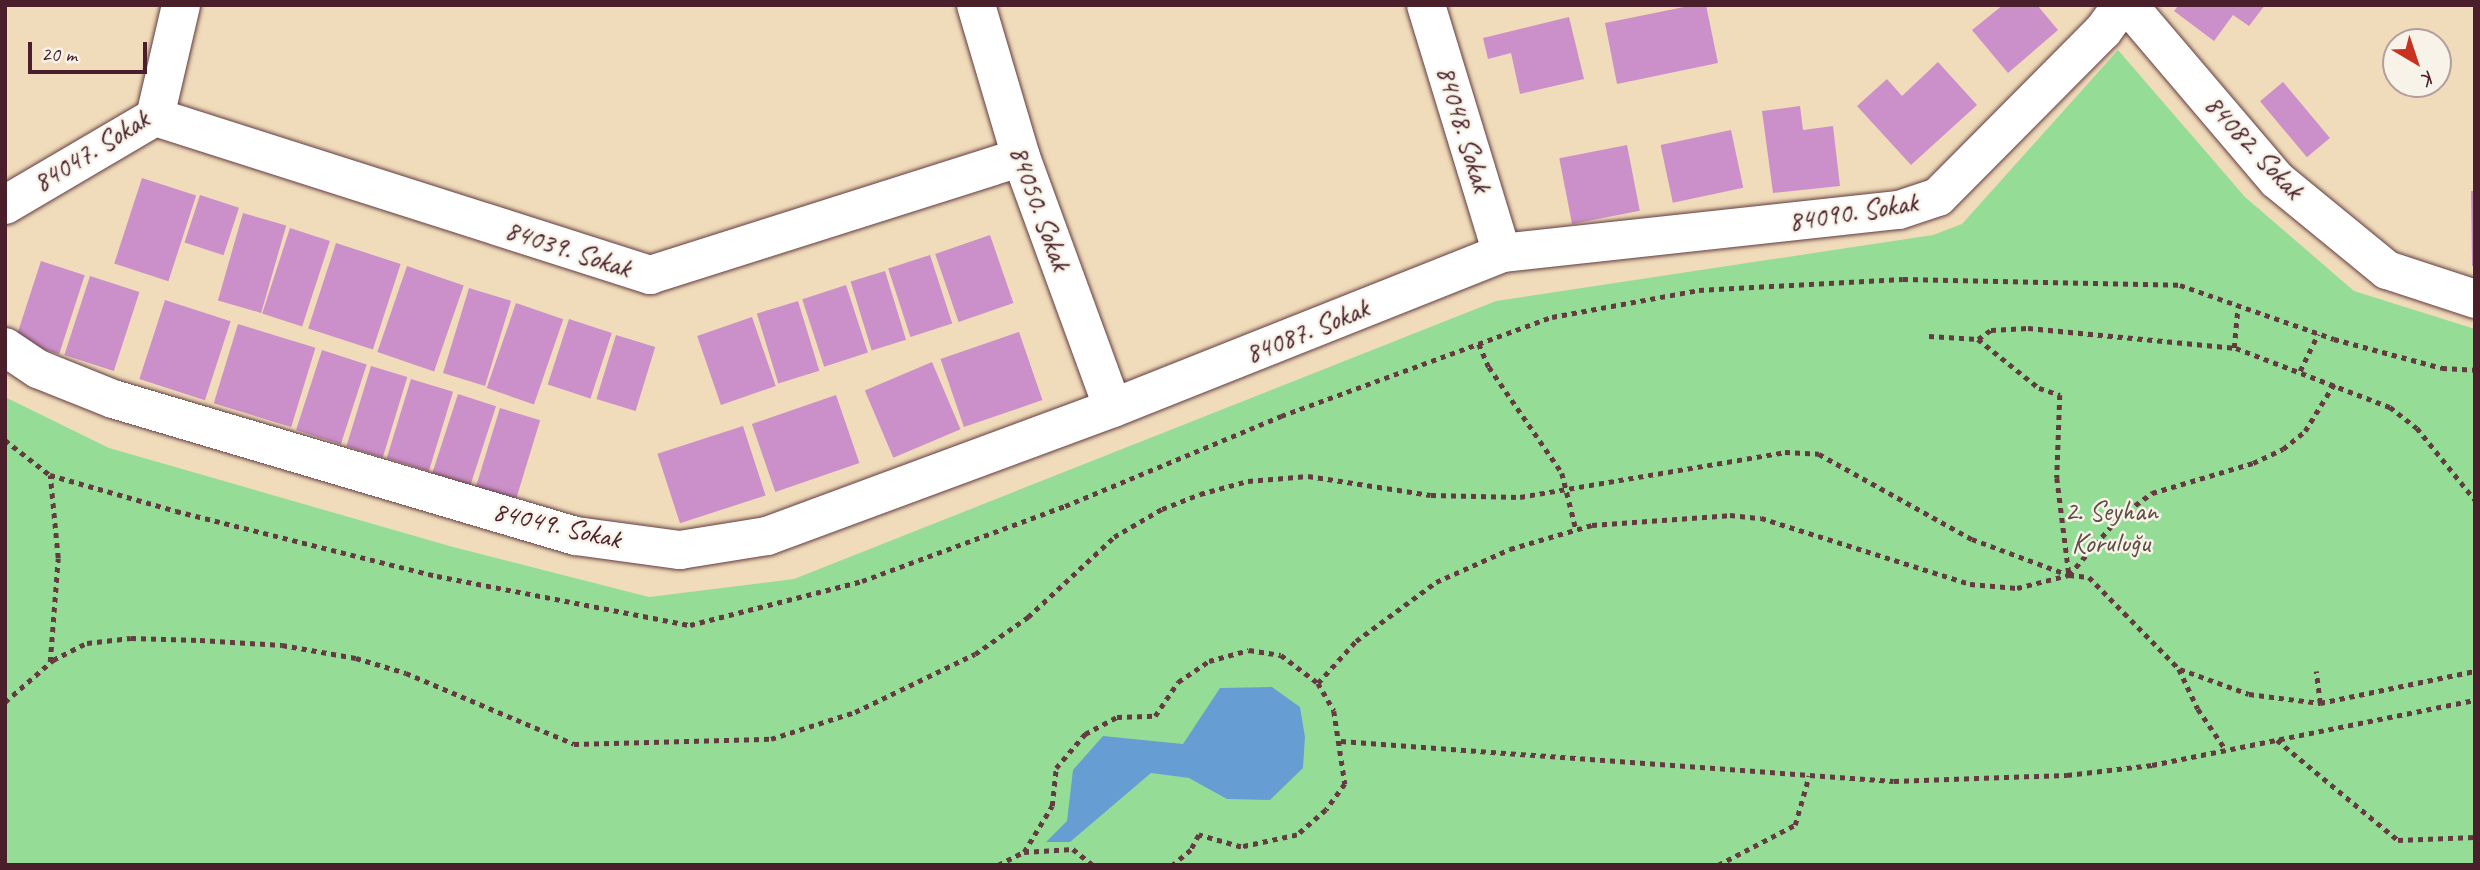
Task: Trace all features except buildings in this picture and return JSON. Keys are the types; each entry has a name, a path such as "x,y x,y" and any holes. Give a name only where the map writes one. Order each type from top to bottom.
{"street":[{"name":"84047. Sokak","path":"5,205 155,117 181,5"},
{"name":"84050. Sokak","path":"976,5 1021,157 1113,408"},
{"name":"84090. Sokak","path":"1502,253 1899,210 1938,197 2103,31 2122,5"},
{"name":"84082. Sokak","path":"2128,5 2277,180 2387,270 2475,299"},
{"name":"84048. Sokak","path":"1431,6 1502,253"},
{"name":"84039. Sokak","path":"155,117 650,275 1021,157"},
{"name":"84087. Sokak","path":"1113,408 1502,253"},
{"name":"84049. Sokak","path":"5,347 38,369 113,400 576,536 680,550 767,536 1113,408"}],"path":[{"path":"5,440 50,475 437,576 690,625 862,581 1552,317 1699,290 1903,279 2180,285 2318,334 2442,368 2475,370"},
{"path":"2234,348 2238,305"},
{"path":"1978,339 1991,330 2028,328 2234,348 2389,407 2417,428 2475,500"},
{"path":"2300,371 2318,334"},
{"path":"1929,335 1978,339 2039,388 2060,395 2057,478 2061,540 2069,575"},
{"path":"1479,344 1489,367 1563,473 1576,529"},
{"path":"1318,683 1356,642 1436,582 1500,552 1576,529 1730,515 1799,527 1921,572 1970,584 2017,588 2069,575 2119,517 2152,493 2253,463 2283,449 2305,431 2334,384"},
{"path":"5,702 50,663 88,643 131,638 282,645 406,673 575,744 771,739 855,712 975,654 1028,618 1114,537 1162,509 1200,494 1248,481 1308,475 1475,499 1566,493 1691,466 1785,453 1819,454 1972,540 2069,575 2089,577 2179,669 2198,709 2226,750"},
{"path":"50,475 58,558 50,663"},
{"path":"1024,852 1052,806 1056,768 1085,734 1117,717 1154,716 1178,682 1209,661 1249,650 1281,655 1318,683 1334,712 1345,784 1326,810 1297,835 1241,847 1199,835 1191,850 1173,865"},
{"path":"2179,669 2249,694 2320,703 2475,671"},
{"path":"2316,671 2320,703"},
{"path":"1340,741 1894,781 2067,775 2226,750 2475,700"},
{"path":"2277,740 2398,840 2475,837"},
{"path":"1718,865 1794,825 1809,776"},
{"path":"998,865 1024,852 1073,849 1093,865"}],"green space":[{"name":"2. Seyhan Koruluğu","path":"2118,50 2245,197 2354,291 2475,329 2475,865 5,865 5,397 109,448 453,547 649,597 794,579 1496,301 1933,235 1962,224"}],"water":[{"path":"1272,687 1300,707 1305,737 1303,768 1270,800 1227,799 1189,778 1151,773 1070,842 1046,842 1067,821 1073,770 1103,736 1183,744 1220,688"}]}
